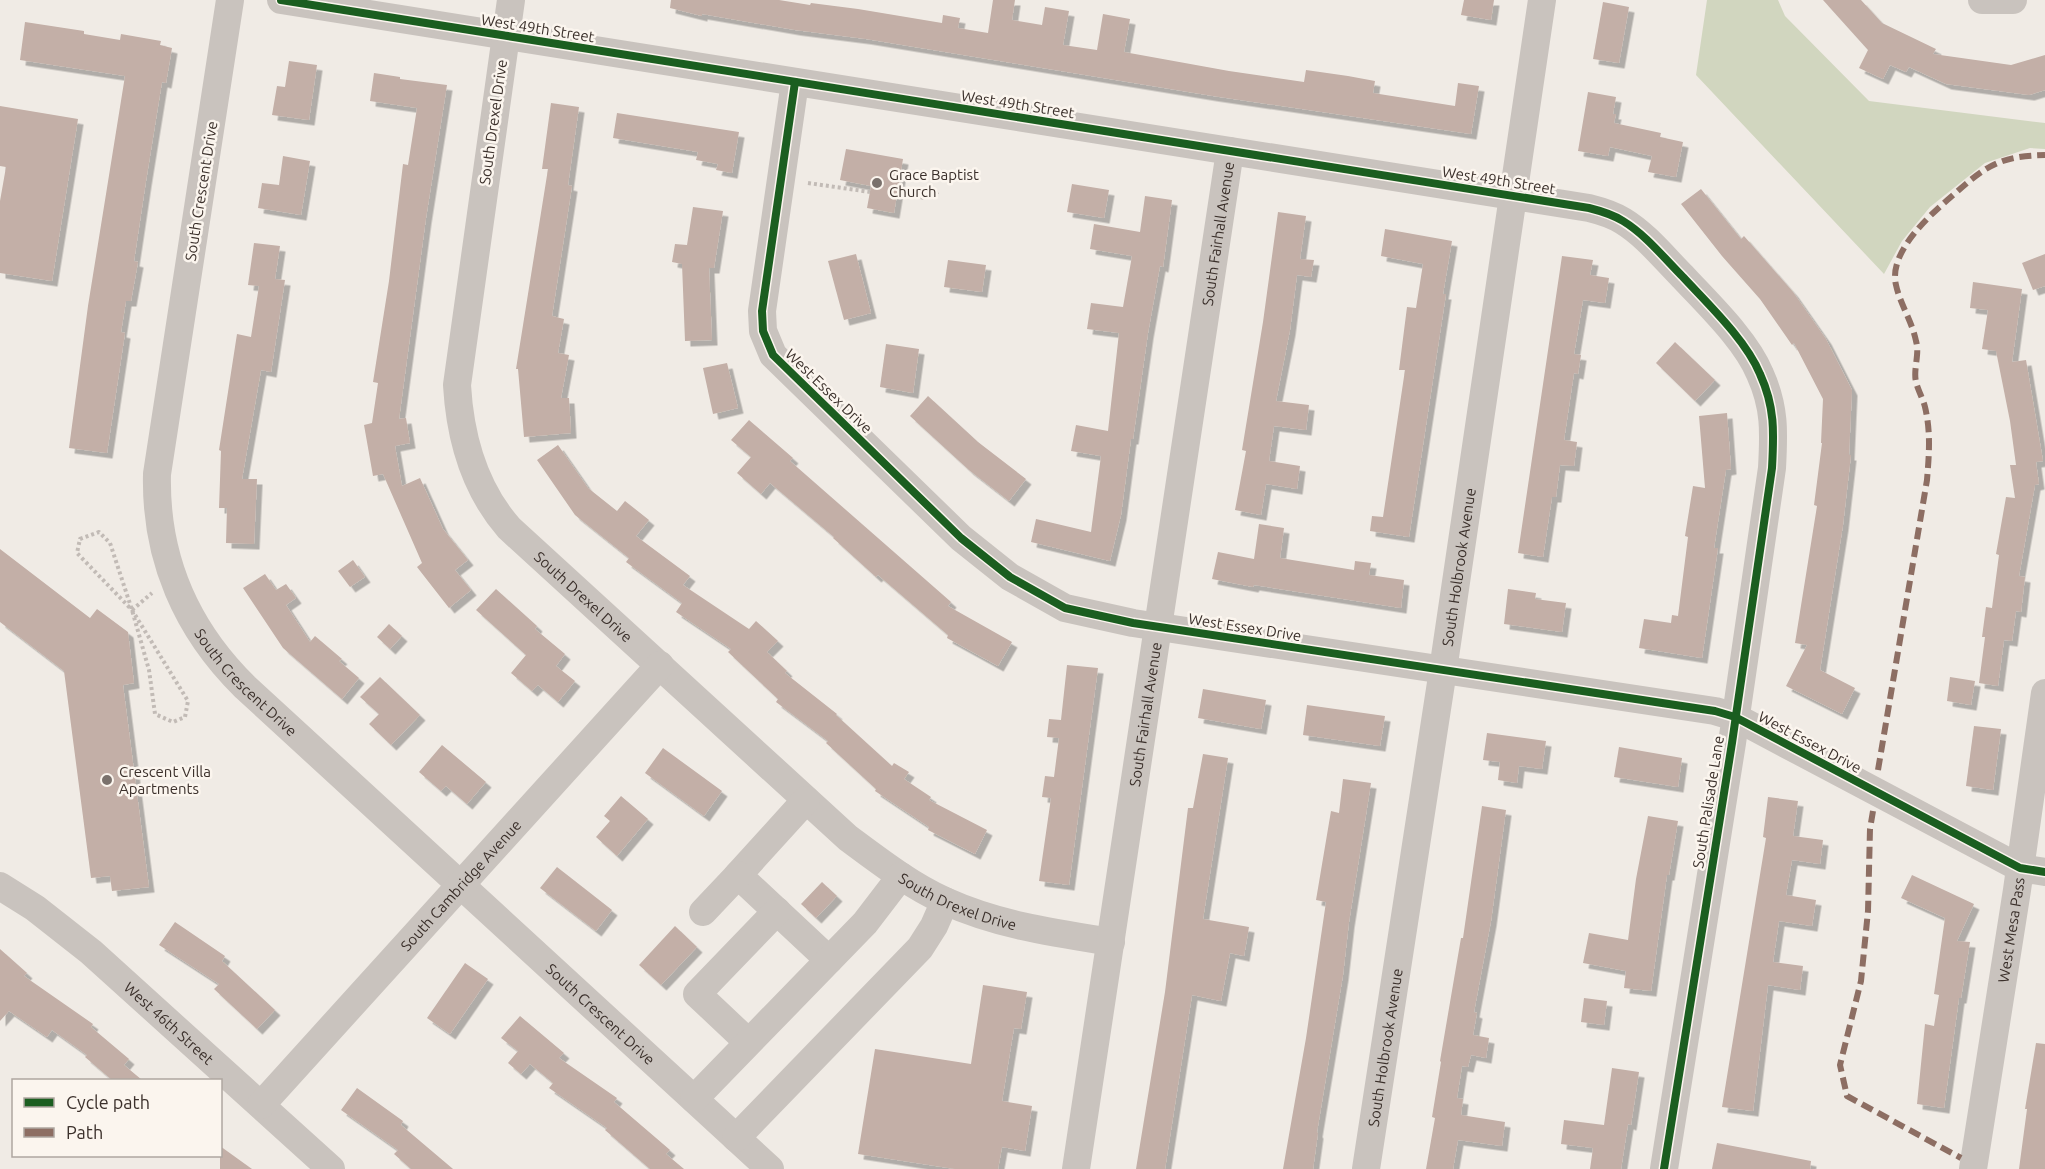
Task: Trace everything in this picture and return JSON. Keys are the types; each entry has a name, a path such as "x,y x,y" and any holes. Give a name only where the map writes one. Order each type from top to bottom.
{"street":[{"name":"South Crescent Drive","path":"230,0 158,474 157,494 162,537 172,575 189,616 213,653 228,670 770,1169"},
{"name":"West 49th Street","path":"281,0 1589,208 1608,213 1639,232 1714,311"},
{"name":"South Drexel Drive","path":"511,0 457,385 462,428 470,460 483,494 509,528 848,838 901,876 945,901 1000,922 1111,942"},
{"name":"South Holbrook Avenue","path":"1366,1169 1443,670 1542,0"},
{"path":"1982,0 2013,0"},
{"name":"West Essex Drive","path":"795,82 762,311 763,331 773,355 961,538 1010,577 1065,608 1157,626 1715,711 1735,717 2033,870"},
{"name":"South Fairhall Avenue","path":"1076,1169 1230,151"},
{"name":"South Palisade Lane","path":"1664,1169 1772,468 1774,426 1761,375 1754,360 1714,311"},
{"name":"South Cambridge Avenue","path":"261,1105 660,665"},
{"name":"West Mesa Pass","path":"1973,1169 2033,870 2045,693"},
{"path":"703,912 807,800"},
{"path":"738,875 829,960"},
{"path":"694,1099 865,923 901,876"},
{"name":"West 46th Street","path":"0,886 35,908 91,952 331,1169"},
{"path":"736,1138 920,948 934,926 945,901"},
{"path":"748,1042 697,994 777,911"}],"path":[{"path":"808,183 870,192"},
{"path":"897,194 925,198 938,192"},
{"path":"132,610 77,553 80,538 99,532 110,543 132,610 149,670 155,714 172,722 185,717 188,701 132,610"},
{"path":"132,610 152,593"}],"green space":[{"path":"1707,0 1778,0 1785,16 1869,101 2045,123 2045,149 2030,148 1985,163 1930,207 1902,241 1884,274 1696,75"}],"building":[{"path":"671,0 779,0 858,9 942,23 943,15 960,18 958,28 988,33 993,0 1015,0 1012,20 1042,25 1045,7 1069,11 1063,45 1097,50 1103,14 1130,19 1124,52 1304,82 1306,70 1348,76 1375,81 1373,93 1455,106 1458,83 1479,86 1471,134 1213,96 866,39 795,30 702,14 702,16 670,8"},
{"path":"1464,0 1494,0 1491,20 1461,15"},
{"path":"1823,0 1861,0 1882,23 1936,49 1933,54 2011,65 2045,55 2045,90 2029,95 1946,84 1909,67 1906,72 1890,65 1883,79 1859,68 1868,50"},
{"path":"1603,2 1629,7 1619,63 1593,59"},
{"path":"25,22 84,31 84,34 120,40 121,34 161,41 160,45 172,48 166,83 162,82 134,261 138,262 131,301 126,301 121,332 125,333 107,453 69,448 88,306 125,76 20,60"},
{"path":"289,61 317,65 309,120 272,115 277,86 285,87"},
{"path":"374,73 447,85 426,218 399,419 406,418 410,443 395,446 402,486 420,478 443,529 468,560 455,570 471,590 449,608 417,567 422,563 383,474 373,476 364,425 372,423 378,383 373,382 389,281 403,164 408,165 417,108 370,101"},
{"path":"1588,92 1616,97 1614,123 1661,133 1660,137 1683,142 1676,177 1648,172 1652,156 1610,147 1608,156 1578,151"},
{"path":"551,103 579,107 568,185 572,186 552,316 564,319 558,353 569,355 561,398 569,398 571,433 524,437 518,369 516,369 548,169 542,169"},
{"path":"0,106 78,119 52,281 0,273 0,201 6,167 0,166"},
{"path":"617,113 739,132 732,173 716,170 718,164 696,160 698,152 613,138"},
{"name":"Grace Baptist Church","path":"846,149 903,159 894,213 867,208 871,186 840,180"},
{"path":"283,156 310,161 301,215 258,208 262,183 279,185"},
{"path":"1072,184 1109,190 1104,218 1067,212"},
{"path":"1701,189 1741,239 1744,236 1793,292 1826,339 1852,390 1849,455 1851,455 1843,525 1820,670 1855,688 1842,714 1786,686 1807,645 1795,643 1817,506 1814,505 1822,443 1823,399 1794,343 1792,345 1760,299 1681,204"},
{"path":"1145,196 1172,200 1163,267 1160,266 1148,333 1121,515 1110,561 1031,542 1036,519 1091,532 1101,456 1071,451 1076,425 1108,431 1119,333 1087,329 1091,303 1123,307 1132,256 1090,249 1094,224 1140,232"},
{"path":"693,207 723,211 714,268 709,268 712,340 685,341 682,264 672,262 675,244 687,245"},
{"path":"1278,212 1306,216 1300,259 1314,260 1311,277 1297,275 1290,330 1276,401 1309,405 1306,430 1274,426 1269,461 1300,466 1297,489 1266,484 1261,515 1235,510 1246,451 1242,450"},
{"path":"1385,229 1452,241 1409,537 1370,531 1372,516 1383,517 1405,370 1399,370 1407,307 1416,308 1423,264 1381,256"},
{"path":"254,243 280,246 275,279 285,280 271,372 261,370 242,479 257,479 254,544 226,543 227,508 219,508 221,451 219,450 237,334 251,337 259,286 248,285"},
{"path":"856,254 871,313 844,320 828,261"},
{"path":"2045,254 2045,286 2033,290 2022,263"},
{"path":"1562,256 1593,260 1590,275 1609,278 1605,303 1583,300 1574,354 1581,355 1578,374 1574,373 1564,440 1577,442 1574,466 1560,465 1556,497 1552,497 1543,557 1518,553"},
{"path":"948,260 986,265 982,292 944,287"},
{"path":"1973,282 2022,289 2012,362 2026,360 2043,461 2036,462 2039,484 2035,485 2019,576 2025,577 2021,612 2016,611 2012,641 2004,640 1998,686 1979,683 1985,637 1982,637 1986,607 1992,608 1999,555 1996,554 2006,497 2015,498 2010,465 2016,465 1996,351 1982,349 1988,310 1970,308"},
{"path":"1675,342 1715,380 1695,401 1656,363"},
{"path":"886,344 919,349 913,393 880,387"},
{"path":"727,363 738,408 713,414 703,368"},
{"path":"928,396 978,442 1026,479 1009,501 969,470 910,416"},
{"path":"1727,413 1731,469 1726,470 1714,548 1718,548 1702,658 1639,648 1644,619 1671,623 1672,615 1678,616 1688,537 1685,536 1693,486 1705,488 1699,416"},
{"path":"749,420 793,458 790,461 951,602 948,606 1012,642 998,666 947,638 948,635 878,575 876,577 834,537 770,483 761,494 737,473 751,457 731,440"},
{"path":"558,445 588,488 617,511 625,501 649,520 636,536 690,576 683,585 749,629 756,621 778,641 767,652 787,671 785,673 837,714 892,766 894,763 909,772 904,779 931,797 929,800 987,830 975,854 928,830 929,827 875,791 876,789 826,743 828,741 776,702 778,699 728,652 731,649 676,612 682,603 626,562 629,558 575,515 537,460"},
{"path":"1259,524 1284,528 1280,558 1354,570 1355,561 1371,563 1369,575 1404,580 1401,608 1212,579 1218,552 1254,559"},
{"name":"Crescent Villa Apartments","path":"0,549 90,618 97,609 128,632 134,683 123,685 149,887 112,891 110,876 91,878 64,671 0,622"},
{"path":"353,560 365,577 350,587 338,571"},
{"path":"265,574 276,590 286,584 296,598 286,605 310,642 315,636 342,659 339,661 359,678 342,699 283,648 243,588"},
{"path":"496,589 537,626 535,629 565,654 556,666 575,681 558,702 538,685 532,691 511,673 526,655 476,610"},
{"path":"1508,589 1536,593 1535,599 1566,603 1562,632 1504,624"},
{"path":"389,624 402,636 390,649 377,637"},
{"path":"1067,665 1098,668 1069,885 1039,881 1051,798 1042,797 1045,776 1054,777 1059,738 1047,737 1049,719 1061,720"},
{"path":"380,677 420,715 391,745 369,724 379,714 360,697"},
{"path":"1950,677 1975,681 1971,705 1947,701"},
{"path":"1203,689 1266,700 1261,729 1198,718"},
{"path":"1307,705 1385,716 1380,746 1303,735"},
{"path":"1974,726 2001,729 1993,790 1966,786"},
{"path":"1487,733 1546,741 1542,769 1519,766 1517,783 1498,780 1500,762 1483,760"},
{"path":"442,745 486,782 467,804 446,786 441,791 419,772"},
{"path":"1619,747 1682,758 1678,787 1614,777"},
{"path":"663,748 722,791 704,816 645,773"},
{"path":"1203,754 1228,758 1203,919 1249,927 1244,956 1230,953 1221,1001 1192,995 1165,1169 1136,1169 1165,992 1188,808 1193,808"},
{"path":"1343,779 1371,783 1343,975 1313,1169 1283,1169 1306,1038 1326,902 1316,900 1331,811 1339,813"},
{"path":"621,796 648,819 617,856 596,837 610,821 604,816"},
{"path":"1768,797 1798,801 1793,836 1823,840 1820,864 1792,860 1786,895 1816,900 1812,926 1779,921 1773,962 1803,966 1800,990 1768,985 1753,1111 1722,1107 1766,838 1763,837"},
{"path":"1482,806 1506,810 1491,921 1474,1012 1477,1013 1473,1035 1489,1038 1486,1058 1471,1055 1468,1067 1462,1066 1457,1098 1463,1099 1461,1115 1505,1122 1502,1146 1458,1140 1453,1169 1426,1169 1435,1118 1432,1117 1440,1061 1461,938 1463,938"},
{"path":"1648,816 1678,821 1669,875 1667,875 1651,991 1624,988 1626,971 1583,963 1589,933 1628,940 1636,879"},
{"path":"557,867 612,910 596,931 540,888"},
{"path":"1912,875 1974,904 1957,941 1970,942 1961,998 1959,998 1944,1108 1917,1104 1925,1024 1934,1026 1939,995 1934,994 1945,918 1901,898"},
{"path":"822,882 837,896 816,918 801,904"},
{"path":"175,922 225,956 222,961 275,1010 257,1029 214,989 219,984 159,945"},
{"path":"675,926 697,947 661,985 639,965"},
{"path":"0,949 27,973 24,976 93,1024 91,1027 129,1059 124,1065 141,1079 111,1079 85,1057 87,1055 52,1030 47,1037 9,1011 0,1021"},
{"path":"465,963 488,979 450,1034 427,1018"},
{"path":"983,985 1027,992 1021,1029 1014,1028 1002,1101 1032,1106 1025,1151 1002,1147 998,1169 955,1169 858,1154 875,1049 971,1064"},
{"path":"1584,998 1607,1001 1604,1025 1581,1022"},
{"path":"520,1016 564,1053 559,1058 617,1098 614,1102 670,1150 666,1154 684,1169 650,1169 605,1130 607,1128 549,1088 553,1083 530,1064 521,1074 508,1063 518,1051 501,1038"},
{"path":"2036,1043 2045,1044 2045,1169 2019,1169 2027,1109 2025,1109"},
{"path":"1612,1068 1639,1072 1631,1125 1628,1124 1621,1169 1590,1169 1593,1148 1561,1144 1564,1120 1604,1125"},
{"path":"357,1088 403,1121 401,1125 453,1169 411,1169 394,1154 398,1150 341,1110"},
{"path":"1717,1143 1811,1161 1810,1169 1712,1169"},
{"path":"222,1147 252,1169 220,1169"}],"marked path":[{"path":"1878,770 1927,480 1929,453 1927,416 1915,377 1917,346 1896,285 1895,272 1898,260 1904,247 1923,224 1974,177 2004,161 2045,155"},
{"path":"1873,811 1870,829 1868,911 1861,981 1840,1065 1847,1096 1961,1158"}],"cycle path":[{"path":"281,0 1589,208 1615,216 1639,233 1715,311 1746,348 1765,386 1771,409 1773,431 1772,468 1732,743 1664,1169"},
{"path":"795,82 762,311 763,331 773,355 961,538 1010,577 1065,608 1133,623 1715,711 1735,717 2020,868 2045,872"}],"place":[{"name":"Grace Baptist Church","path":"877,183"},
{"name":"Crescent Villa Apartments","path":"107,780"}]}
